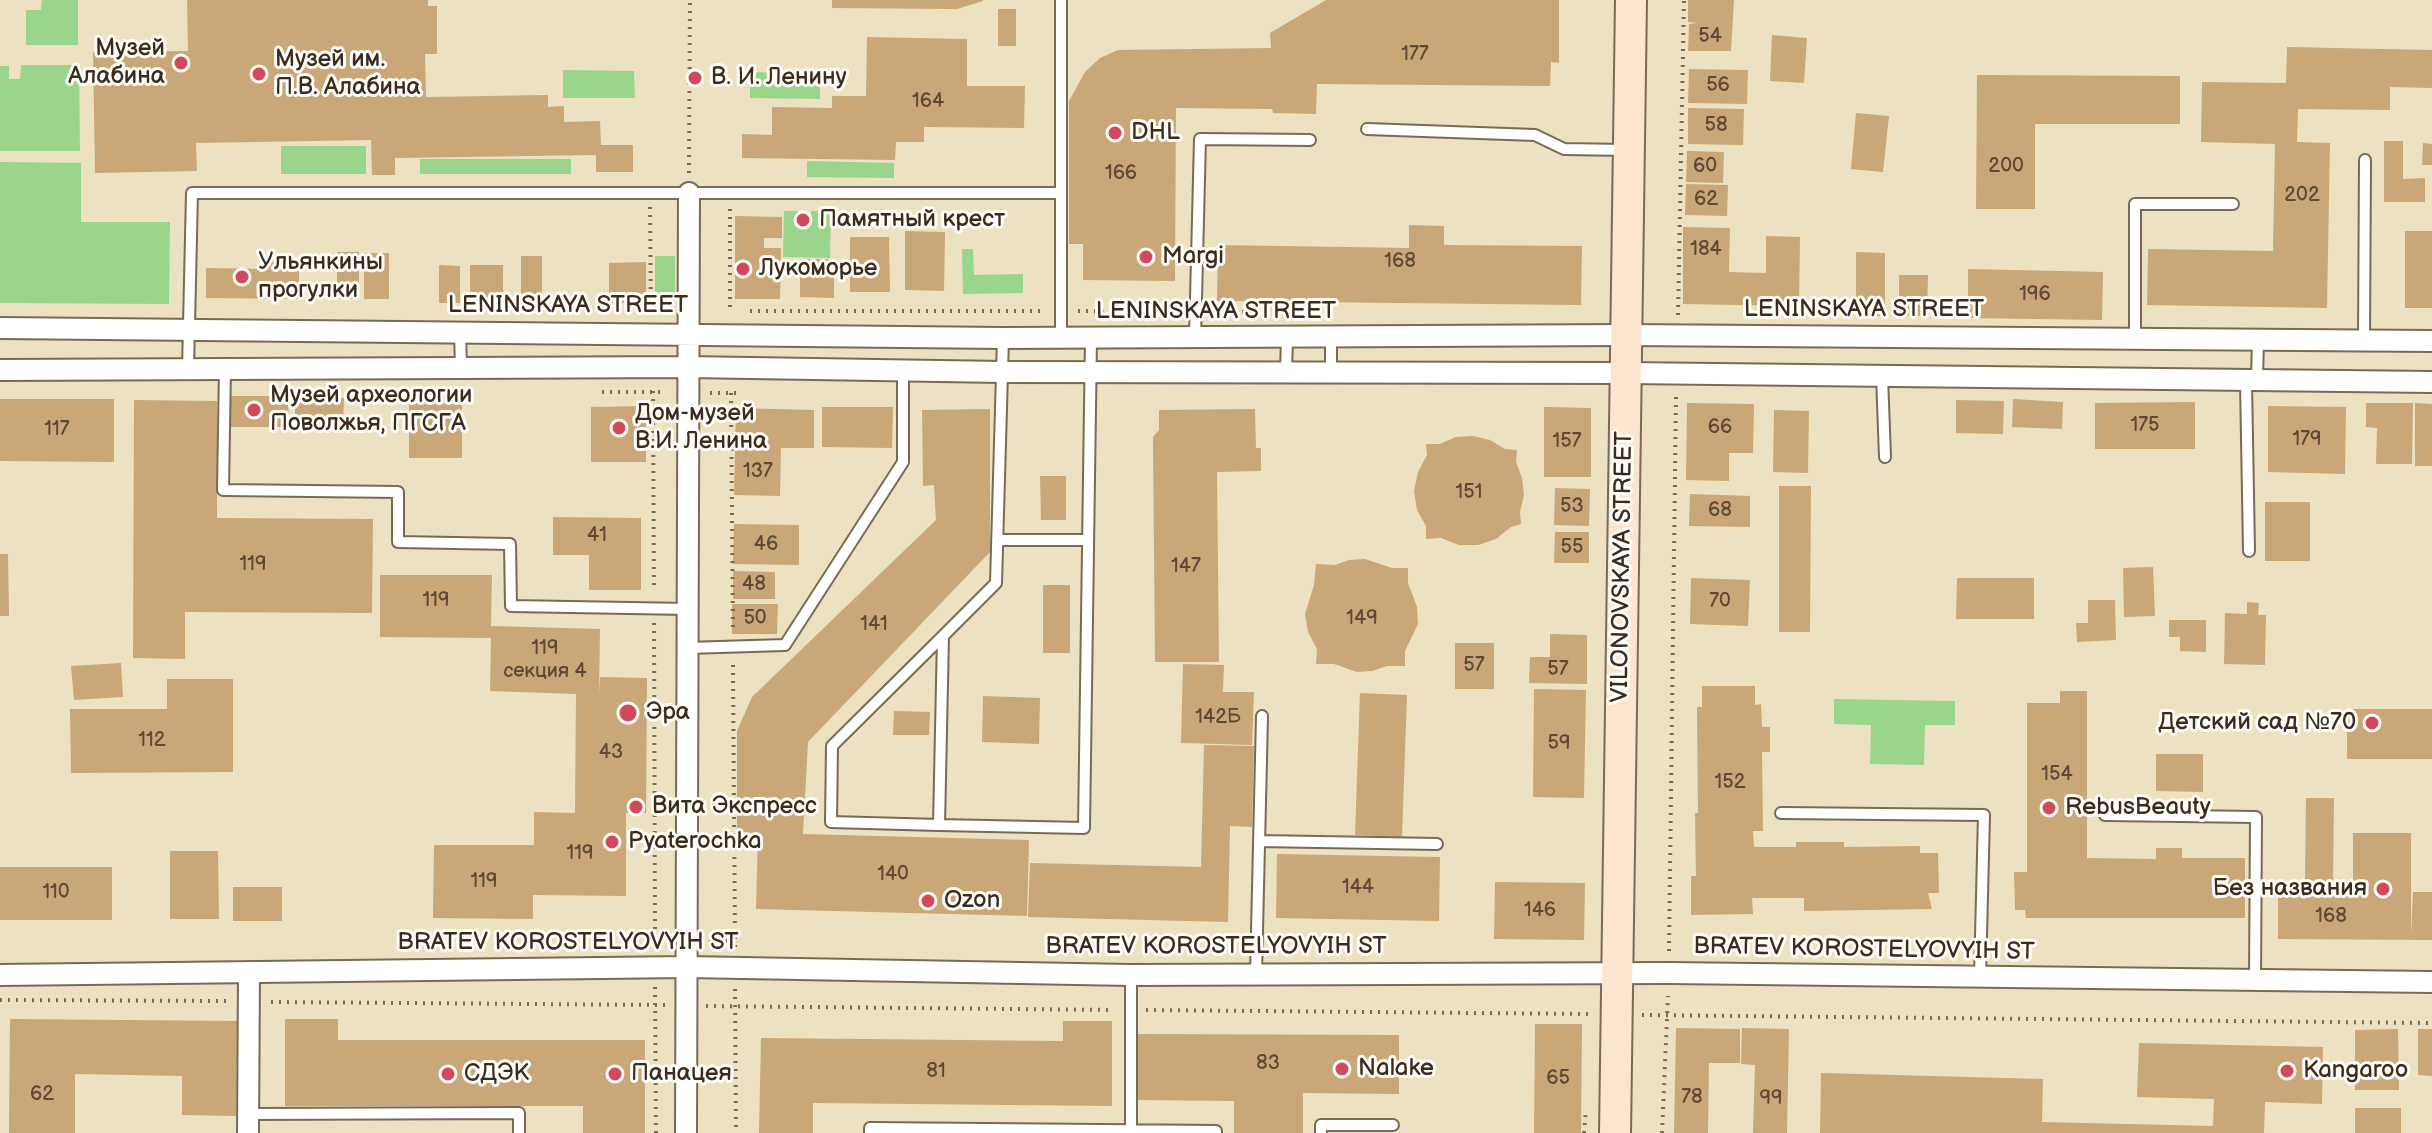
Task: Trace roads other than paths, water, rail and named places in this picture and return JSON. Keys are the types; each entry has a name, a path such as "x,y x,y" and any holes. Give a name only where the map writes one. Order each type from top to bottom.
{"main road":[{"name":"VILONOVSKAYA STREET","path":"1615,1133 1631,0"}],"street":[{"path":"686,1133 689,193"},
{"name":"LENINSKAYA STREET","path":"0,328 1003,338 1626,335 2432,341"},
{"path":"0,370 688,367 2432,382"},
{"name":"BRATEV KOROSTELYOVYIH ST","path":"0,975 687,967 1131,975 1669,973 2432,982"},
{"path":"248,1124 249,972"}],"lane":[{"path":"1061,0 1061,337"},
{"path":"1367,129 1535,135 1564,149 1629,150"},
{"path":"1195,338 1200,139 1310,140"},
{"path":"2364,340 2365,160"},
{"path":"188,369 192,193 1061,193"},
{"path":"2135,337 2135,204 2233,204"},
{"path":"460,332 461,367"},
{"path":"1003,338 996,583 832,746 831,822 1084,828 1091,338"},
{"path":"1286,373 1287,338"},
{"path":"1331,338 1331,373"},
{"path":"2249,551 2251,381 2258,338"},
{"path":"225,368 223,490 398,492 398,542 510,544 511,606 688,609"},
{"path":"687,648 785,645 903,462 903,371"},
{"path":"1882,376 1885,457"},
{"path":"997,540 1088,540"},
{"path":"939,825 943,636"},
{"path":"1256,974 1262,716"},
{"path":"1781,813 1984,815 1980,978"},
{"path":"2105,815 2256,817 2255,981"},
{"path":"1259,841 1437,844"},
{"path":"1131,975 1131,1132"},
{"path":"248,1124 519,1113 519,1133"},
{"path":"1321,1133 1321,1125 1393,1125"},
{"path":"870,1133 870,1128 1216,1133"}],"place":[{"name":"Музей Алабина","path":"181,63"},
{"name":"Музей им. П.В. Алабина","path":"259,74"},
{"name":"В. И. Ленину","path":"695,78"},
{"name":"DHL","path":"1115,133"},
{"name":"Памятный крест","path":"803,220"},
{"name":"Margi","path":"1146,257"},
{"name":"Лукоморье","path":"743,269"},
{"name":"Ульянкины прогулки","path":"242,277"},
{"name":"Музей археологии Поволжья, ПГСГА","path":"254,410"},
{"name":"Дом-музей В.И. Ленина","path":"619,428"},
{"name":"Эра","path":"628,713"},
{"name":"Детский сад №70","path":"2372,723"},
{"name":"Вита Экспресс","path":"636,807"},
{"name":"RebusBeauty","path":"2049,808"},
{"name":"Pyaterochka","path":"612,842"},
{"name":"Без названия","path":"2383,889"},
{"name":"Ozon","path":"928,901"},
{"name":"Nalake","path":"1342,1069"},
{"name":"Kangaroo","path":"2287,1071"},
{"name":"СДЭК","path":"448,1074"},
{"name":"Панацея","path":"615,1074"}]}
